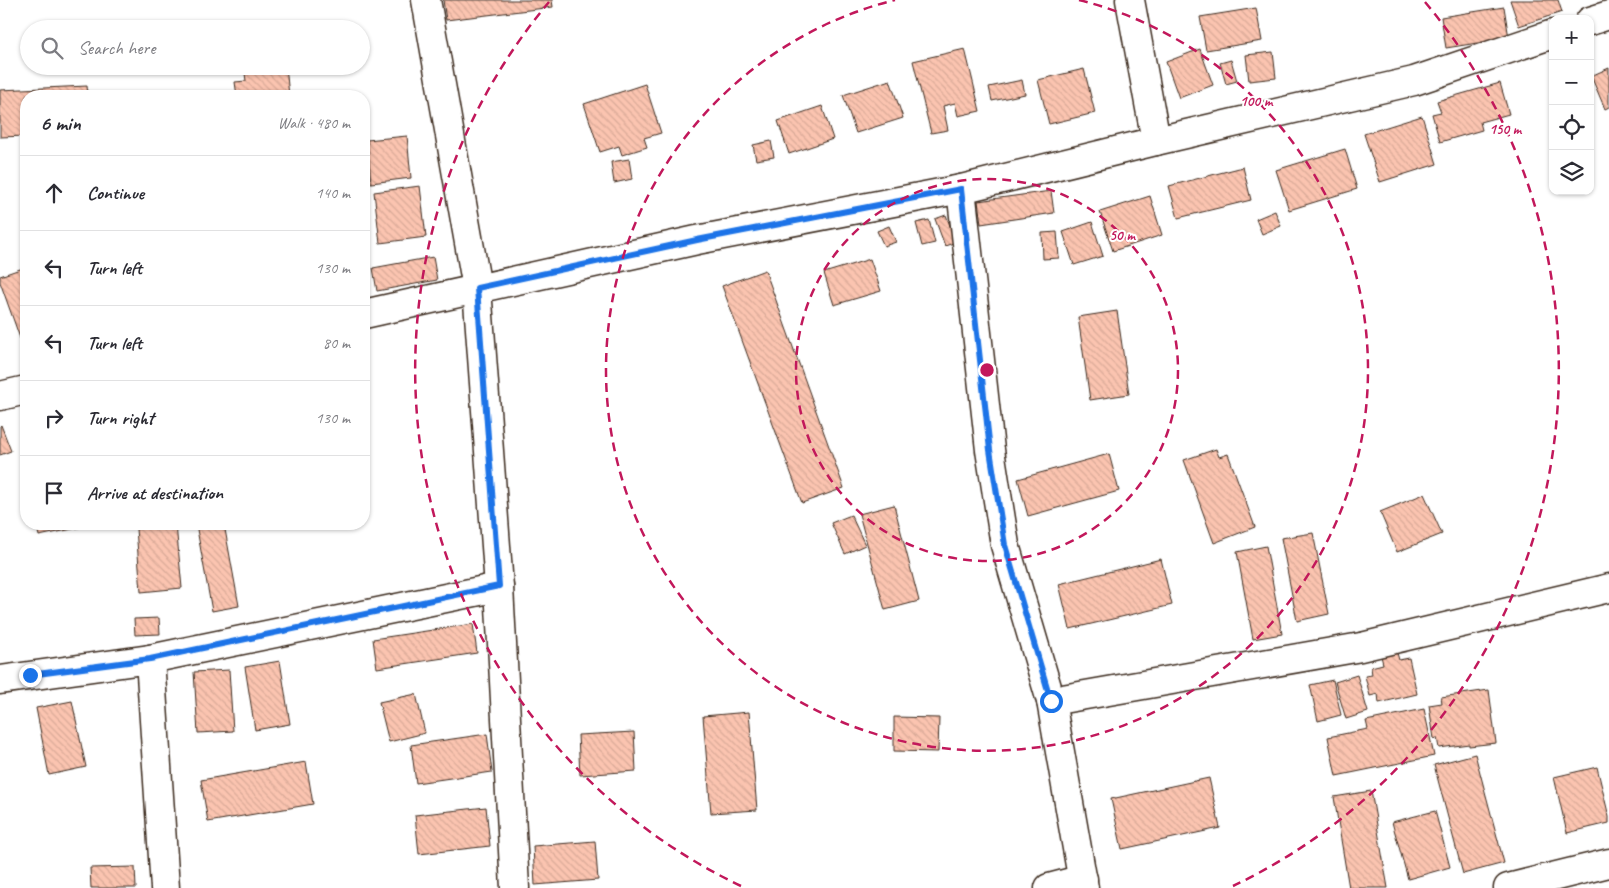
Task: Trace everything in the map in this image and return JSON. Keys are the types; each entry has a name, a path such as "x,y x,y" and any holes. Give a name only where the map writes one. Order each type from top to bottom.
{"street":[{"path":"426,0 477,288 499,586 515,888"},
{"path":"1130,0 1156,141"},
{"path":"1594,20 1609,15"},
{"path":"370,313 697,240 961,189 1156,141 1414,82 1549,35"},
{"path":"961,189 990,450 1005,545 1051,701 1083,883 1049,888"},
{"path":"0,396 20,391"},
{"path":"0,680 150,659 499,586"},
{"path":"1051,701 1361,647 1609,588"},
{"path":"150,659 165,888"},
{"path":"1508,888 1609,863"}],"building":[{"path":"443,0 552,0 553,7 446,20"},
{"path":"1510,0 1558,0 1562,12 1519,26"},
{"path":"1504,7 1509,38 1446,48 1441,17"},
{"path":"1256,8 1262,41 1206,50 1200,17"},
{"path":"965,49 980,111 958,116 955,103 943,106 948,130 931,133 913,61"},
{"path":"1200,49 1213,85 1179,98 1166,62"},
{"path":"1273,52 1276,78 1249,81 1246,55"},
{"path":"1231,60 1237,81 1226,84 1220,63"},
{"path":"1609,68 1609,107 1605,109 1594,83 1594,75"},
{"path":"1084,69 1095,113 1049,124 1038,80"},
{"path":"245,75 287,75 288,90 236,90 235,82 246,81"},
{"path":"890,80 903,118 856,133 843,95"},
{"path":"1022,80 1025,94 992,101 989,87"},
{"path":"1500,83 1509,114 1480,122 1482,130 1440,142 1432,114 1441,112 1437,101"},
{"path":"645,84 661,133 644,138 647,147 622,155 619,146 600,152 584,104"},
{"path":"87,86 87,90 20,90 20,136 0,137 0,90"},
{"path":"822,106 833,139 789,154 778,121"},
{"path":"1422,116 1437,164 1380,182 1364,134"},
{"path":"407,136 411,178 371,183 370,140"},
{"path":"771,141 774,157 756,160 753,145"},
{"path":"1345,149 1357,189 1289,210 1276,170"},
{"path":"629,159 632,179 614,183 611,162"},
{"path":"1243,167 1251,200 1178,218 1169,186"},
{"path":"420,186 426,237 380,243 374,192"},
{"path":"1051,191 1054,213 981,224 978,201"},
{"path":"1150,196 1162,235 1113,251 1100,212"},
{"path":"1275,211 1281,226 1262,234 1256,219"},
{"path":"946,215 956,242 945,246 935,219"},
{"path":"929,220 935,243 922,246 916,223"},
{"path":"1092,222 1103,256 1074,265 1063,232"},
{"path":"889,226 896,242 884,246 877,231"},
{"path":"1057,232 1059,258 1043,259 1042,233"},
{"path":"433,257 437,280 377,291 373,268"},
{"path":"870,259 881,291 834,305 824,273"},
{"path":"20,269 20,338 0,282 0,276"},
{"path":"765,270 844,488 802,503 722,286"},
{"path":"1117,311 1129,394 1090,400 1078,317"},
{"path":"0,426 11,451 0,455"},
{"path":"1216,449 1219,457 1228,454 1255,527 1214,543 1184,460"},
{"path":"1109,454 1119,491 1028,516 1018,479"},
{"path":"1424,494 1442,534 1397,552 1380,512"},
{"path":"894,505 919,601 885,610 859,514"},
{"path":"851,515 865,545 845,554 831,523"},
{"path":"38,530 68,530 39,536"},
{"path":"136,530 176,530 182,588 141,592"},
{"path":"197,530 225,530 239,606 212,611"},
{"path":"1313,533 1329,614 1297,621 1281,538"},
{"path":"1266,546 1282,634 1253,639 1237,552"},
{"path":"1161,559 1172,605 1070,629 1059,584"},
{"path":"159,618 160,634 135,635 134,619"},
{"path":"473,624 477,653 377,668 373,639"},
{"path":"1397,653 1399,660 1409,658 1417,694 1379,703 1378,694 1370,696 1365,676 1372,675 1371,667 1383,664 1381,656"},
{"path":"280,661 290,724 255,730 245,667"},
{"path":"229,670 233,731 198,733 194,672"},
{"path":"1357,675 1368,712 1346,719 1335,682"},
{"path":"1333,680 1341,715 1318,721 1310,685"},
{"path":"1489,690 1496,743 1439,748 1437,738 1434,739 1429,705 1442,703 1441,697"},
{"path":"416,694 425,733 389,742 379,702"},
{"path":"72,701 86,767 49,775 36,708"},
{"path":"1424,709 1434,756 1336,776 1328,737 1368,729 1366,721"},
{"path":"749,712 757,810 711,813 703,716"},
{"path":"894,717 939,718 938,752 894,751"},
{"path":"634,732 636,771 580,775 578,735"},
{"path":"487,734 492,772 416,783 411,745"},
{"path":"1475,754 1504,863 1463,874 1434,765"},
{"path":"306,762 313,804 208,822 201,780"},
{"path":"1597,767 1609,823 1567,833 1554,777"},
{"path":"1209,778 1220,828 1122,849 1111,799"},
{"path":"1371,791 1388,888 1349,888 1334,797"},
{"path":"486,807 490,846 419,854 415,815"},
{"path":"1435,811 1450,867 1408,879 1392,822"},
{"path":"595,841 598,880 535,885 533,846"},
{"path":"135,867 136,888 91,888 90,868"}],"route":[{"path":"30,675 150,659 499,586 477,288 697,240 961,189 990,450 1005,545 1051,701"}]}
